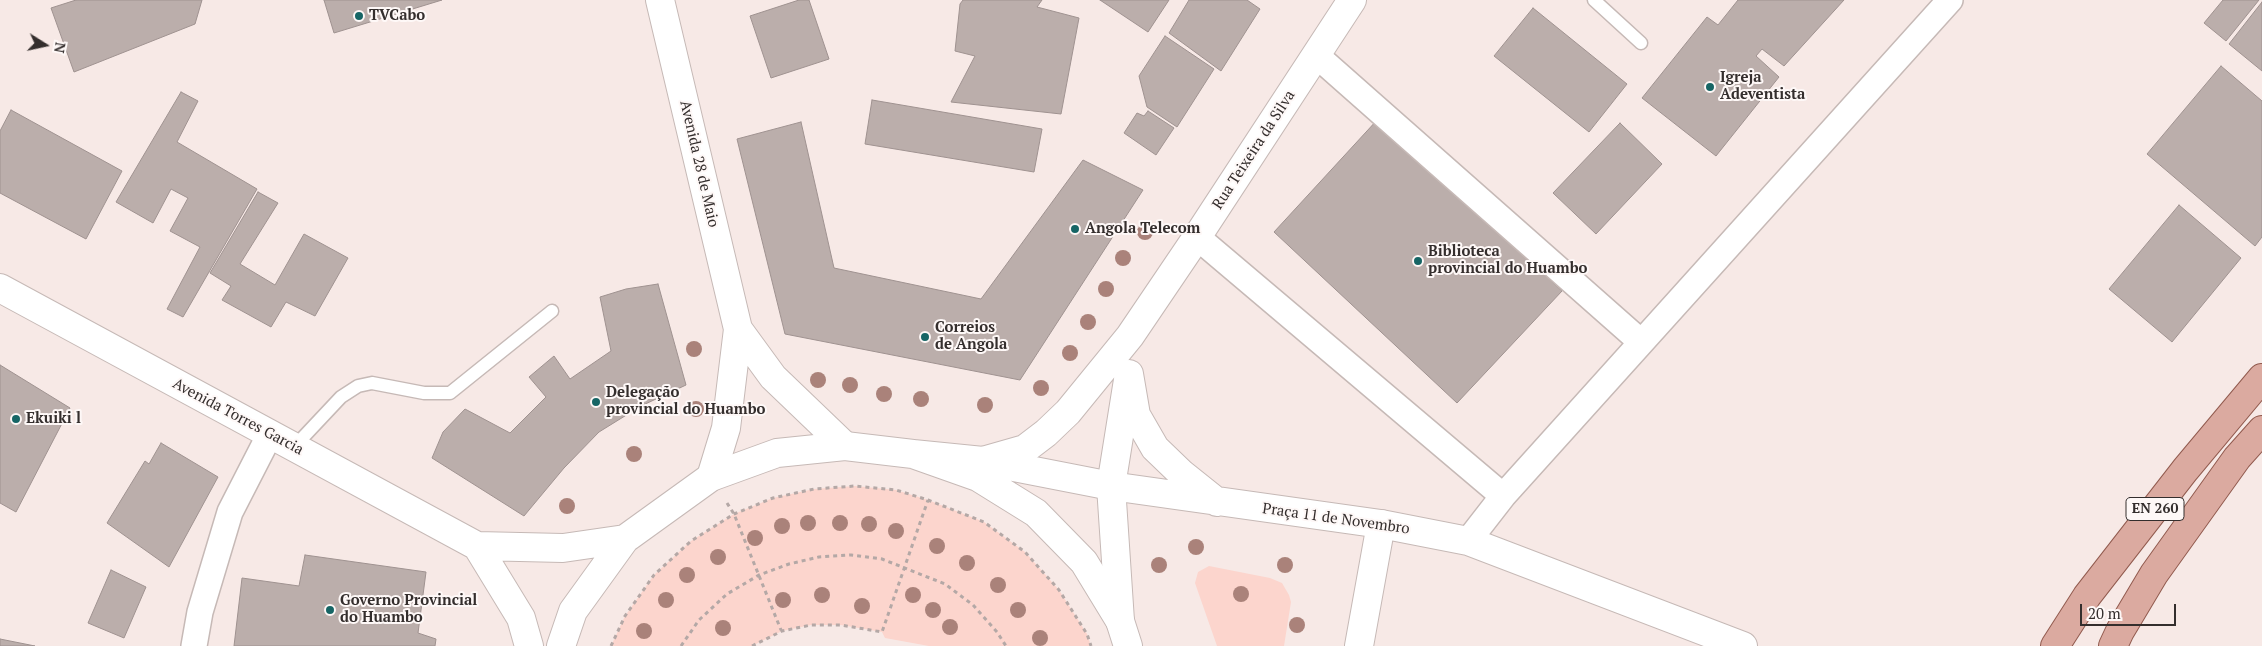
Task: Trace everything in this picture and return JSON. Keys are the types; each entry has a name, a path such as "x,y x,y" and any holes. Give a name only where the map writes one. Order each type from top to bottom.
{"main road":[{"name":"Avenida 28 de Maio","path":"660,0 738,328"},
{"name":"Rua Teixeira da Silva","path":"983,461 1025,449 1057,422 1130,336 1197,238 1352,0"},
{"name":"Avenida Torres Garcia","path":"0,288 477,546"},
{"name":"Rua Teixeira da Silva","path":"1124,634 1111,486 1129,374 1155,300"},
{"path":"738,328 773,377 845,446"},
{"path":"711,477 726,428 738,328"},
{"path":"1129,374 1136,415 1155,448 1182,474 1218,503"},
{"name":"EN 260","path":"2055,646 2087,596 2185,470 2262,378"},
{"name":"EN 260","path":"2113,646 2154,574 2237,458 2262,430"},
{"name":"Praça 11 de Novembro","path":"560,646 573,611 625,539 711,477 777,453 845,446 983,461 1111,486 1218,503 1381,524 1468,541 1743,646"},
{"name":"Praça 11 de Novembro","path":"913,454 978,477 1036,513 1084,562 1124,634"},
{"path":"1358,646 1381,524"},
{"path":"477,546 563,548 625,539"},
{"path":"477,546 521,618 529,646"}],"street":[{"path":"1468,541 1503,496 1950,0"},
{"path":"1316,55 1641,342"},
{"path":"1197,238 1503,496"},
{"path":"194,646 200,612 230,512 270,434"}],"lane":[{"path":"1594,0 1641,43"},
{"path":"294,447 341,397 358,386 372,382 424,393 450,393 552,311"}],"path":[{"path":"711,477 734,514 782,630"},
{"path":"611,646 625,616 654,575 691,540 734,514 773,498 814,489 855,486 896,490 928,500 984,522 1025,552 1060,590 1087,634 1091,646"},
{"path":"752,646 782,630 811,625 841,625 882,632 903,567 928,500"},
{"path":"681,646 699,620 727,594 759,575 789,564 819,557 859,556 882,559 945,584 973,606 997,632 1006,646"}],"shaded area":[{"path":"855,486 896,490 928,500 984,522 1025,552 1059,590 1087,634 1091,646 929,646 885,638 882,632 841,625 811,625 782,631 752,646 611,646 625,616 654,575 691,541 734,514 773,498 814,489"},
{"path":"1209,566 1270,578 1282,583 1291,602 1284,646 1217,646 1195,583 1198,572"}],"building":[{"path":"76,0 202,0 195,24 74,72 51,8"},
{"name":"TVCabo","path":"324,0 442,0 334,33"},
{"path":"799,0 809,0 829,59 771,78 750,16"},
{"path":"963,0 1042,0 1037,7 1079,18 1061,114 951,102 975,56 955,51 960,4"},
{"path":"1100,0 1169,0 1148,32"},
{"path":"1189,0 1247,0 1260,9 1221,71 1169,33"},
{"name":"Igreja Adeventista","path":"1738,0 1844,0 1784,66 1762,49 1756,56 1779,77 1716,156 1642,98 1707,17 1718,25"},
{"path":"2223,0 2259,0 2226,41 2204,23"},
{"path":"2262,2 2262,71 2229,44"},
{"path":"1533,8 1627,84 1589,132 1494,56"},
{"path":"1165,36 1214,69 1177,127 1147,107 1139,76"},
{"path":"2221,66 2262,101 2262,237 2255,246 2147,154"},
{"path":"181,92 198,101 177,142 257,189 183,317 167,309 200,247 170,231 188,198 171,189 153,223 116,202"},
{"path":"872,100 1042,129 1034,172 865,144"},
{"path":"11,110 122,171 86,239 0,193 0,131"},
{"path":"1148,111 1174,128 1156,155 1124,133 1137,113 1144,116"},
{"name":"Biblioteca provincial do Huambo","path":"1378,119 1562,291 1457,403 1274,232"},
{"name":"Angola Telecom","path":"801,122 834,268 981,299 1083,160 1143,190 1020,380 785,334 737,139"},
{"path":"1620,123 1662,164 1596,234 1553,193"},
{"path":"258,192 278,203 240,264 275,285 304,234 348,258 315,316 286,302 271,327 222,300 231,286 210,273"},
{"path":"2179,205 2241,258 2172,342 2109,289"},
{"name":"Delegação provincial do Huambo","path":"658,284 686,385 641,406 599,432 564,468 524,516 432,458 443,432 465,409 510,433 546,397 529,377 554,356 570,379 611,351 600,297 626,289"},
{"path":"0,365 70,408 16,512 0,503"},
{"path":"161,443 218,477 169,567 107,523 145,461 149,464"},
{"name":"Governo Provincial do Huambo","path":"305,555 426,572 418,633 436,639 435,646 234,646 242,578 299,586"},
{"path":"111,570 146,587 124,638 88,623"},
{"path":"0,639 35,646 0,646"}],"place":[{"name":"TVCabo","path":"359,16"},
{"name":"Igreja Adeventista","path":"1710,87"},
{"name":"Angola Telecom","path":"1075,229"},
{"name":"Biblioteca provincial do Huambo","path":"1418,261"},
{"name":"Correios de Angola","path":"925,337"},
{"name":"Delegação provincial do Huambo","path":"596,402"},
{"name":"Ekuiki l","path":"16,419"},
{"name":"Governo Provincial do Huambo","path":"330,610"}]}
